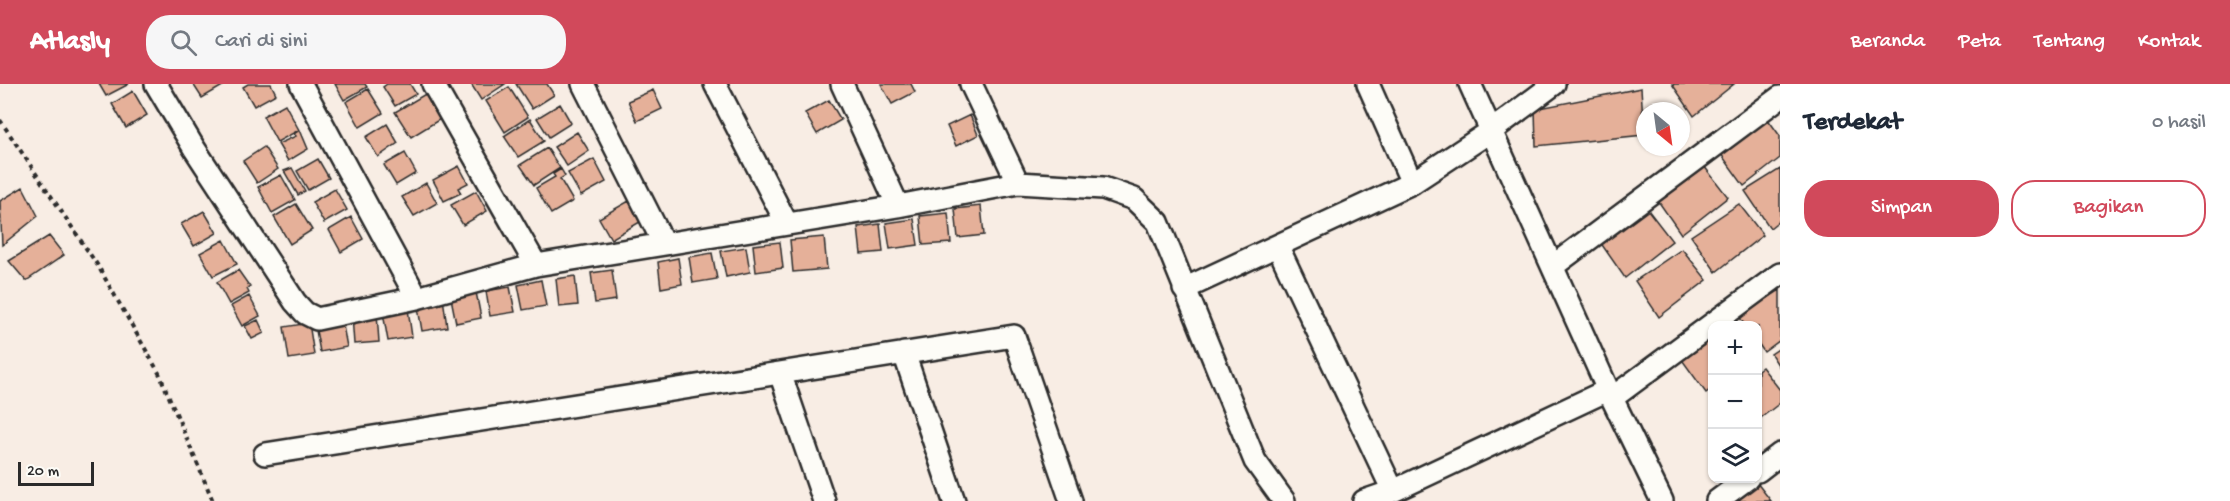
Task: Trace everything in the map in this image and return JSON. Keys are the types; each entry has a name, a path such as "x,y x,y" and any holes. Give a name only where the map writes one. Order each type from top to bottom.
{"street":[{"path":"156,84 194,148 294,302 305,313 316,318 417,298 536,265 898,206 1018,183 1103,188 1134,199 1158,222 1255,461 1284,501"},
{"path":"301,84 417,298"},
{"path":"433,84 536,265"},
{"path":"583,84 664,244"},
{"path":"715,84 787,224"},
{"path":"842,84 898,206"},
{"path":"971,84 1018,183"},
{"path":"1368,84 1412,183"},
{"path":"1470,84 1610,394 1662,501"},
{"path":"1184,289 1412,183 1491,131 1554,84"},
{"path":"1552,266 1780,97"},
{"path":"1278,247 1393,491"},
{"path":"1364,501 1393,491 1610,394 1780,274"},
{"path":"265,454 1014,336 1071,501"},
{"path":"904,353 954,501"},
{"path":"780,373 824,501"},
{"path":"1762,468 1780,454"},
{"path":"1717,501 1741,483"}],"path":[{"path":"0,120 98,266 159,373 213,501"}],"building":[{"path":"99,84 129,84 106,96"},
{"path":"193,84 226,84 202,98"},
{"path":"248,84 271,84 276,94 254,106 243,87"},
{"path":"335,84 365,84 367,87 344,100"},
{"path":"387,84 410,84 416,94 395,106 383,87"},
{"path":"471,84 505,84 481,100"},
{"path":"516,84 547,84 554,95 532,109"},
{"path":"881,84 911,84 915,92 892,104"},
{"path":"1672,84 1734,84 1694,116 1690,110 1690,102 1684,102"},
{"path":"509,87 528,117 505,132 486,101"},
{"path":"1641,88 1642,102 1636,102 1636,136 1536,146 1535,109"},
{"path":"368,89 383,113 360,127 346,102"},
{"path":"653,90 662,109 637,121 628,101"},
{"path":"133,91 147,115 126,128 112,104"},
{"path":"427,93 442,118 411,137 395,112"},
{"path":"829,100 841,120 817,134 805,113"},
{"path":"285,104 299,130 277,142 263,116"},
{"path":"560,104 571,123 549,137 537,118"},
{"path":"970,115 978,135 956,146 947,126"},
{"path":"1767,118 1780,136 1780,158 1744,186 1718,150"},
{"path":"530,119 544,141 518,157 504,136"},
{"path":"387,124 398,143 378,157 366,137"},
{"path":"300,130 308,149 288,161 278,144 296,136 294,134"},
{"path":"577,132 589,151 567,166 554,147"},
{"path":"264,147 278,169 257,183 243,161"},
{"path":"547,148 560,168 534,185 520,165"},
{"path":"405,153 416,173 396,185 384,165"},
{"path":"318,159 329,178 308,190 297,171"},
{"path":"594,159 606,182 581,196 568,173"},
{"path":"459,166 468,183 458,188 461,193 444,201 433,180"},
{"path":"1704,166 1728,197 1681,234 1656,198"},
{"path":"292,168 305,191 298,195 284,171"},
{"path":"561,169 565,176 560,179 573,201 551,214 536,188 555,177 553,174"},
{"path":"1780,169 1780,220 1770,228 1745,191"},
{"path":"281,175 295,200 272,213 258,187"},
{"path":"426,183 437,203 414,216 402,197"},
{"path":"23,187 38,216 2,245 0,201"},
{"path":"335,189 347,210 324,223 312,202"},
{"path":"476,191 487,211 463,225 451,205"},
{"path":"629,201 640,222 611,239 599,218"},
{"path":"296,204 312,230 290,244 274,217"},
{"path":"1739,204 1763,235 1716,272 1691,236"},
{"path":"981,206 984,235 958,238 955,209"},
{"path":"1648,210 1672,241 1625,278 1600,242"},
{"path":"204,211 217,233 194,246 181,224"},
{"path":"948,213 951,243 923,245 920,216"},
{"path":"351,217 363,239 341,252 329,230"},
{"path":"914,219 918,245 890,249 886,223"},
{"path":"880,224 883,252 861,254 858,227"},
{"path":"49,236 64,255 26,281 9,261"},
{"path":"824,237 827,269 793,272 790,240"},
{"path":"224,240 237,264 213,276 200,253"},
{"path":"780,242 783,268 756,272 753,245"},
{"path":"746,247 750,272 726,277 721,251"},
{"path":"1682,249 1707,280 1659,317 1635,281"},
{"path":"712,253 717,279 693,283 689,257"},
{"path":"678,258 682,284 661,288 658,262"},
{"path":"238,270 250,287 247,289 249,293 229,304 217,282"},
{"path":"612,270 616,300 595,303 591,273"},
{"path":"575,276 578,305 559,307 556,279"},
{"path":"541,280 546,306 523,310 518,285"},
{"path":"510,287 515,312 490,316 486,291"},
{"path":"1780,290 1780,340 1764,352 1762,349 1762,321 1742,321 1739,316"},
{"path":"476,292 481,318 456,323 451,298"},
{"path":"249,296 260,316 242,326 231,306"},
{"path":"443,298 447,327 422,331 417,302"},
{"path":"408,309 412,337 388,341 383,313"},
{"path":"377,314 379,342 354,344 352,316"},
{"path":"258,320 264,333 252,339 245,326"},
{"path":"342,320 347,347 320,352 315,325"},
{"path":"309,323 314,355 289,359 284,327"},
{"path":"1708,339 1708,391 1706,393 1680,357"},
{"path":"1780,348 1780,368 1771,354"},
{"path":"1762,367 1780,390 1780,403 1762,417"},
{"path":"1757,483 1771,501 1730,501"}]}
